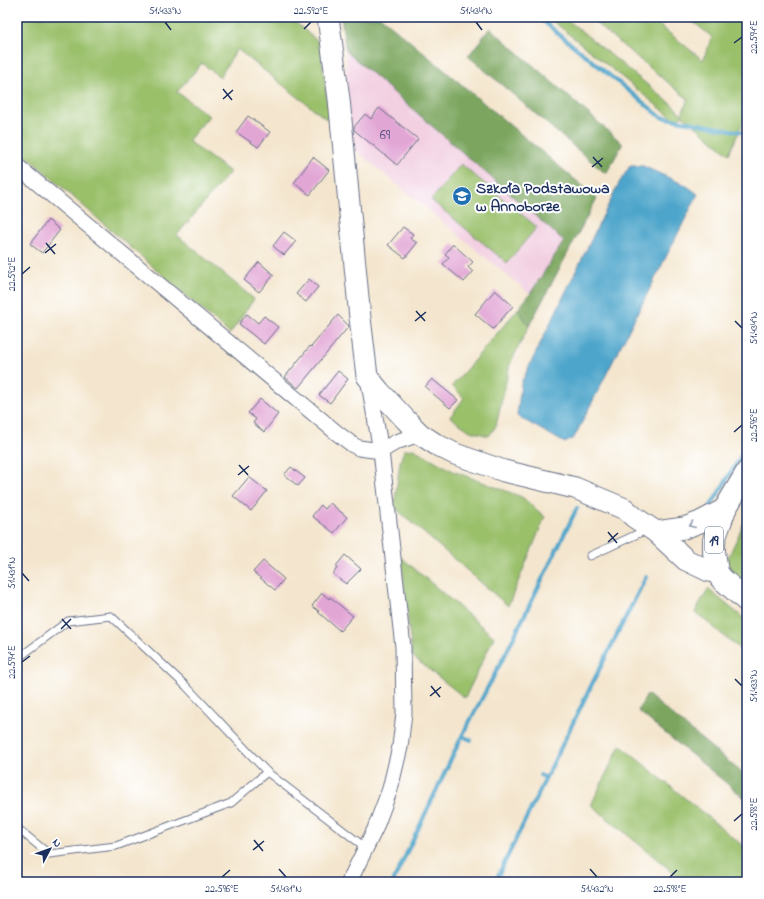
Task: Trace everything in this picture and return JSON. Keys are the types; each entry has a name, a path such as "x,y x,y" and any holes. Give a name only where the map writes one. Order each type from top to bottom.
{"highway":[{"name":"19","path":"747,472 725,509 714,540 717,572 721,578 747,601"}],"street":[{"path":"328,17 339,99 360,318 381,451 403,647 404,713 400,747 390,789 375,829 349,882"},
{"path":"17,166 353,445 359,448 381,451 396,442 420,434"},
{"path":"368,376 396,410 420,434 437,445 455,454 504,471 574,488 625,509 653,530 686,560 709,571 717,572"},
{"path":"653,530 684,528 700,522 725,509"}],"lane":[{"path":"590,556 653,530"},
{"path":"17,657 21,656 68,621 111,616 186,686 267,772 366,848"},
{"path":"17,828 49,854 116,846 231,804 267,772"}],"shaded area":[{"name":"Szkoła Podstawowa w Annoborze","path":"346,51 564,241 530,294 348,144"}],"green space":[{"path":"17,17 289,17 320,43 330,122 237,49 220,77 202,63 177,92 209,116 188,141 230,172 177,235 254,299 230,334 17,148"},
{"path":"341,17 381,17 597,198 529,326 518,309 530,294 564,241 346,51"},
{"path":"548,17 564,17 682,114 688,99 588,17 649,17 703,60 712,37 687,17 747,17 747,114 729,154 682,115 678,121 666,113"},
{"path":"490,28 622,143 606,174 468,56"},
{"path":"461,164 537,227 507,263 431,200"},
{"path":"518,309 529,326 510,364 496,426 489,436 470,431 450,417 464,398 452,386"},
{"path":"413,449 453,471 522,497 545,517 508,606 394,507 400,462 404,450"},
{"path":"747,516 747,586 724,567"},
{"path":"401,557 494,637 465,698 412,656"},
{"path":"708,589 747,621 747,655 695,612"},
{"path":"647,694 747,777 747,800 638,711"},
{"path":"620,745 747,849 747,882 685,882 591,805"}],"water":[{"path":"630,166 643,166 687,186 698,194 574,438 565,443 517,416 521,383 619,183"}],"building":[{"path":"379,108 418,139 397,165 354,130 354,127 365,114 371,119"},
{"path":"248,116 270,132 258,147 236,132"},
{"path":"313,157 329,170 310,195 294,183"},
{"path":"48,220 60,230 42,253 30,244"},
{"path":"403,227 413,234 410,238 417,243 405,258 388,245"},
{"path":"284,232 296,241 284,255 273,246"},
{"path":"453,244 473,262 468,267 473,272 464,282 443,264 449,257 445,254"},
{"path":"259,262 274,275 259,292 244,280"},
{"path":"309,279 318,287 306,302 296,294"},
{"path":"495,290 513,306 493,329 475,314"},
{"path":"247,314 258,323 264,316 278,327 264,344 239,324"},
{"path":"338,315 349,326 298,388 285,377"},
{"path":"338,371 348,379 330,403 319,395"},
{"path":"432,379 458,400 450,408 425,387"},
{"path":"260,399 278,414 264,432 253,423 256,419 248,413"},
{"path":"291,467 305,478 298,486 284,475"},
{"path":"249,477 267,491 251,511 233,496"},
{"path":"330,503 347,517 334,533 312,516 321,505 325,509"},
{"path":"345,555 361,569 346,584 333,574 338,567 336,566"},
{"path":"263,561 284,579 275,590 253,572"},
{"path":"322,593 329,599 330,597 353,616 340,631 312,606"}],"waterway":[{"path":"538,17 661,117 747,133"},
{"path":"710,507 747,446"},
{"path":"393,882 462,736 507,651 577,508"},
{"path":"495,882 646,577"},
{"path":"462,736 471,740"},
{"path":"540,775 546,778"}],"place":[{"name":"Szkoła Podstawowa w Annoborze","path":"462,196"}]}
